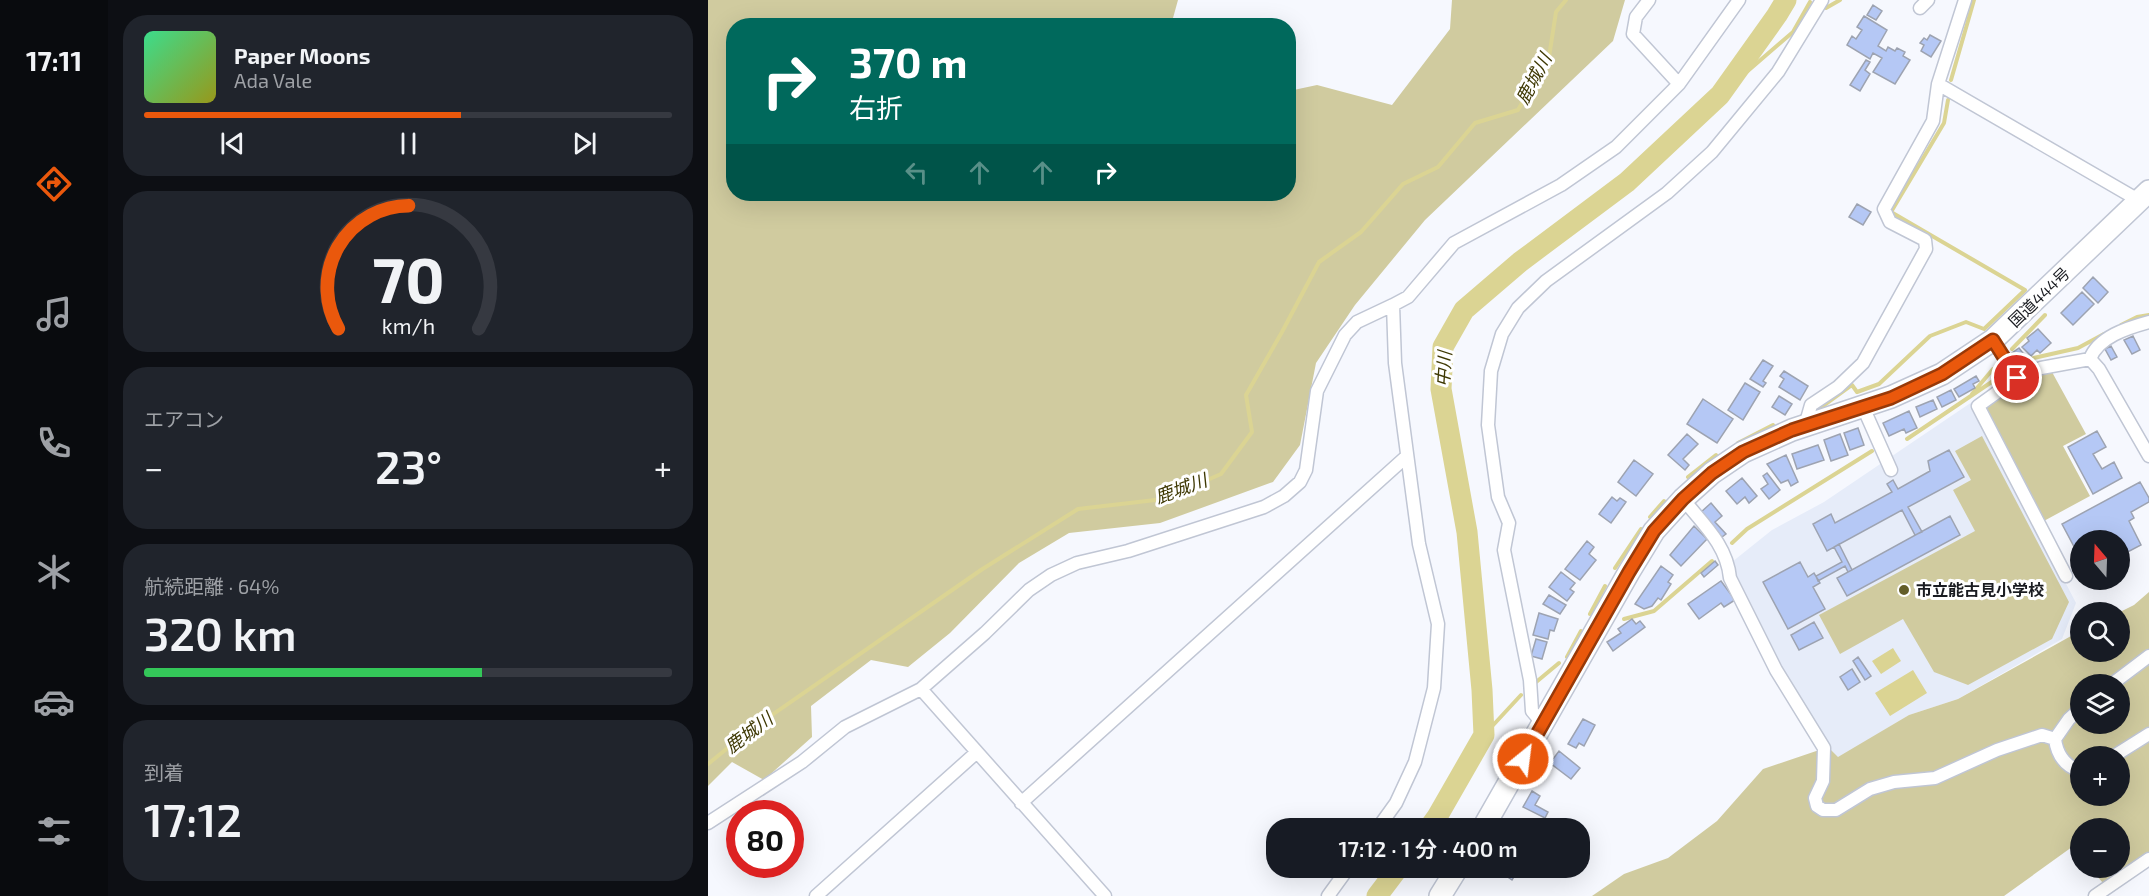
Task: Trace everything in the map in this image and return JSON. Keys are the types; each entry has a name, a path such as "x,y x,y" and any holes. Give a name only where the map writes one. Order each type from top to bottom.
{"highway":[{"name":"国道444号","path":"1489,818 1649,539 1683,499 1712,473 1743,452 1805,426 1891,398 1942,374 1993,340 2144,196"},
{"path":"1440,896 1451,878"}],"street":[{"path":"1649,0 1636,17 1633,34 1679,84"},
{"path":"708,823 801,762 845,727 921,689 985,633 1029,590 1051,575 1077,563 1128,552 1264,507 1284,496 1300,482 1306,470 1317,391 1345,335 1357,322 1408,297 1454,243 1560,185 1616,147 1679,84 1739,0"},
{"path":"1543,724 1532,711 1530,680 1504,550 1509,523 1498,497 1488,424 1491,370 1502,334 1518,308 1546,281 1667,193 1713,152 1779,72 1822,0"},
{"path":"1805,426 1811,405 1838,387 1863,363 1926,249 1925,240 1890,222 1884,209 1933,121 1938,84 1965,0"},
{"path":"1938,84 2144,196"},
{"path":"1385,818 1396,803 1415,762 1434,688 1438,624 1419,544 1395,363 1393,305"},
{"path":"2090,359 2094,348 2125,329 2149,322"},
{"path":"1993,340 2017,378"},
{"path":"2066,576 1978,406 2017,378 2041,368 2090,359"},
{"path":"2090,359 2099,369 2149,456"},
{"path":"1863,407 1891,470"},
{"path":"1021,803 1407,456"},
{"path":"1683,499 1719,542 1728,563 1730,578 1776,670 1824,748 1823,781 1815,798 1817,806 1823,810 1836,810 1870,789 1894,782 1935,778 1997,750 2042,735 2055,739"},
{"path":"2125,674 2149,656"},
{"path":"921,689 1105,896"},
{"path":"2055,739 2070,718"},
{"path":"2130,746 2149,734"},
{"path":"2055,739 2060,755 2070,766"},
{"path":"816,896 977,752"},
{"path":"2095,896 2149,859"},
{"path":"1328,896 1342,878"}],"shaded area":[{"path":"708,0 1178,0 1173,18 726,18 726,201 1296,201 1296,90 1317,85 1392,105 1450,29 1452,0 1625,0 1613,41 1425,220 1355,305 1316,363 1300,445 1273,482 1160,523 1069,533 1019,563 950,633 908,667 871,660 811,706 812,737 764,780 732,762 708,786"},
{"path":"2052,372 2086,434 2063,446 2090,496 2042,522 1983,408 2025,381"},
{"name":"市立能古見小学校","path":"1972,402 2075,602 2070,602 2070,618 2062,639 1958,699 1909,715 1838,758 1828,747 1781,675 1733,579 1732,562 1772,530 1824,502"},
{"path":"1982,436 2069,602 2052,639 1968,685 1934,672 1903,619 1840,654 1819,615 1975,531 1953,490 1971,480 1955,451"},
{"path":"2149,592 2149,853 2130,865 2130,818 2070,818 2070,848 2004,896 1592,896 1624,874 1668,858 1717,821 1763,769 1828,747 1838,757 1909,715 1958,699 2070,637 2070,662 2130,662 2130,607"},
{"path":"1893,648 1901,661 1881,674 1872,661"},
{"path":"1913,670 1927,693 1890,716 1875,693"},
{"path":"2099,878 2111,878 2103,883"}],"building":[{"path":"1873,5 1882,11 1876,20 1867,15"},
{"path":"1864,16 1887,30 1878,46 1886,51 1888,47 1895,51 1897,48 1905,52 1903,56 1910,60 1895,84 1873,72 1882,58 1873,53 1870,59 1847,45 1852,36 1856,39 1862,30 1857,27"},
{"path":"1930,35 1941,41 1931,57 1921,51 1924,45 1920,43 1924,38 1927,40"},
{"path":"1866,60 1870,62 1865,70 1870,74 1860,91 1850,85"},
{"path":"1857,204 1871,212 1863,225 1849,217"},
{"path":"2093,277 2108,292 2098,303 2083,288"},
{"path":"2082,292 2094,304 2073,325 2061,313"},
{"path":"2038,329 2051,343 2040,353 2037,350 2031,356 2022,347 2029,341 2027,338"},
{"path":"2133,336 2140,350 2132,354 2124,340"},
{"path":"2111,346 2117,357 2111,360 2105,349"},
{"path":"2019,348 2025,356 2019,361 2012,353"},
{"path":"1763,360 1773,366 1763,381 1766,383 1763,387 1750,379"},
{"path":"1784,371 1808,386 1800,400 1779,387 1784,379 1780,376"},
{"path":"1976,376 1979,381 1973,384 1975,388 1959,397 1954,389"},
{"path":"1745,383 1760,392 1743,420 1728,410"},
{"path":"1951,390 1956,400 1942,407 1937,397"},
{"path":"1779,396 1792,404 1785,415 1772,407"},
{"path":"1703,399 1733,419 1717,443 1687,424"},
{"path":"1933,400 1937,409 1920,417 1916,407"},
{"path":"1909,411 1917,428 1906,433 1904,429 1889,436 1883,423"},
{"path":"1858,428 1864,445 1850,450 1844,433"},
{"path":"2097,431 2106,447 2093,454 2102,469 2114,462 2122,478 2093,494 2068,447"},
{"path":"1687,434 1698,444 1683,459 1689,465 1685,470 1668,455"},
{"path":"1840,434 1848,455 1831,461 1824,440"},
{"path":"1818,445 1824,460 1797,469 1792,454"},
{"path":"1949,450 1964,477 1908,507 1922,532 1915,535 1902,510 1827,551 1813,524 1831,514 1835,523 1892,492 1887,484 1893,480 1898,489 1930,471 1928,461"},
{"path":"1786,455 1798,482 1791,486 1788,480 1781,483 1767,464"},
{"path":"1634,460 1653,474 1636,496 1618,482"},
{"path":"1767,473 1780,490 1769,499 1761,489 1768,484 1763,476"},
{"path":"1742,478 1757,496 1749,503 1745,497 1737,504 1726,491"},
{"path":"2140,482 2149,498 2149,502 2131,512 2134,518 2129,521 2141,545 2130,551 2130,530 2070,530 2070,539 2062,524"},
{"path":"1612,497 1617,501 1620,498 1626,502 1611,523 1599,514"},
{"path":"1711,503 1722,516 1715,522 1726,534 1722,537 1700,513"},
{"path":"1950,516 1960,535 1847,596 1837,578"},
{"path":"1694,526 1707,539 1681,566 1670,555"},
{"path":"1587,541 1594,547 1589,554 1596,560 1580,580 1565,569"},
{"path":"1839,544 1852,570 1848,572 1845,566 1818,581 1816,576 1842,562 1834,547"},
{"path":"1715,561 1718,565 1704,577 1701,573"},
{"path":"1800,562 1808,577 1814,573 1820,583 1813,587 1825,609 1788,629 1763,582"},
{"path":"1661,566 1673,575 1668,582 1671,584 1661,600 1658,598 1652,606 1644,609 1635,604"},
{"path":"1561,572 1575,583 1570,589 1574,592 1567,601 1549,587"},
{"path":"1721,581 1735,600 1724,607 1721,603 1699,619 1688,604"},
{"path":"1549,595 1566,605 1560,614 1543,604"},
{"path":"1539,613 1558,619 1554,631 1550,630 1548,639 1533,635"},
{"path":"1632,619 1636,624 1640,621 1645,627 1613,651 1607,642 1621,633 1618,629"},
{"path":"1814,622 1823,638 1799,650 1791,635"},
{"path":"1536,639 1547,642 1542,659 1531,656"},
{"path":"1858,657 1871,676 1865,680 1853,661"},
{"path":"1852,669 1860,682 1848,690 1840,677"},
{"path":"1583,719 1595,725 1584,746 1579,743 1576,748 1568,744"},
{"path":"1559,751 1580,768 1571,779 1550,763"},
{"path":"1532,791 1540,796 1535,805 1548,812 1545,818 1523,807"}],"waterway":[{"name":"鹿城川","path":"708,764 746,733 981,570 1078,509 1164,499 1221,474 1252,432 1246,395 1319,262 1361,232 1403,184 1438,167 1475,123 1518,110 1549,57 1556,12 1566,0"},
{"name":"中川","path":"1436,818 1484,735 1467,532 1441,389 1443,347 1464,310 1520,262 1627,182 1720,95 1786,0"},
{"path":"1826,8 1840,0"},
{"path":"1951,80 1974,0"},
{"path":"1720,95 1793,32 1810,2"},
{"path":"1819,409 1852,385 1857,392 1879,384 1930,336 1966,322 1984,329 2025,290 1891,212 1944,123 1948,100"},
{"path":"2012,349 2045,315"},
{"path":"2121,325 2137,317 2149,315"},
{"path":"2025,360 2078,348 2104,334"},
{"path":"1972,394 1993,369"},
{"path":"1907,439 1999,377"},
{"path":"1738,443 1773,425"},
{"path":"1732,543 1747,529 1872,451"},
{"path":"1688,477 1716,455"},
{"path":"1650,517 1664,501"},
{"path":"1615,568 1641,529"},
{"path":"1624,619 1654,611 1712,561"},
{"path":"1590,614 1605,586"},
{"path":"1567,657 1581,631"},
{"path":"1535,683 1559,663"},
{"path":"1484,735 1521,695"},
{"name":"中川","path":"1377,896 1391,878"}],"place":[{"name":"市立能古見小学校","path":"1904,590"}],"route":[{"path":"1523,759 1654,531 1683,499 1712,473 1743,452 1792,430 1891,398 1942,374 1993,340 2017,378"}]}
